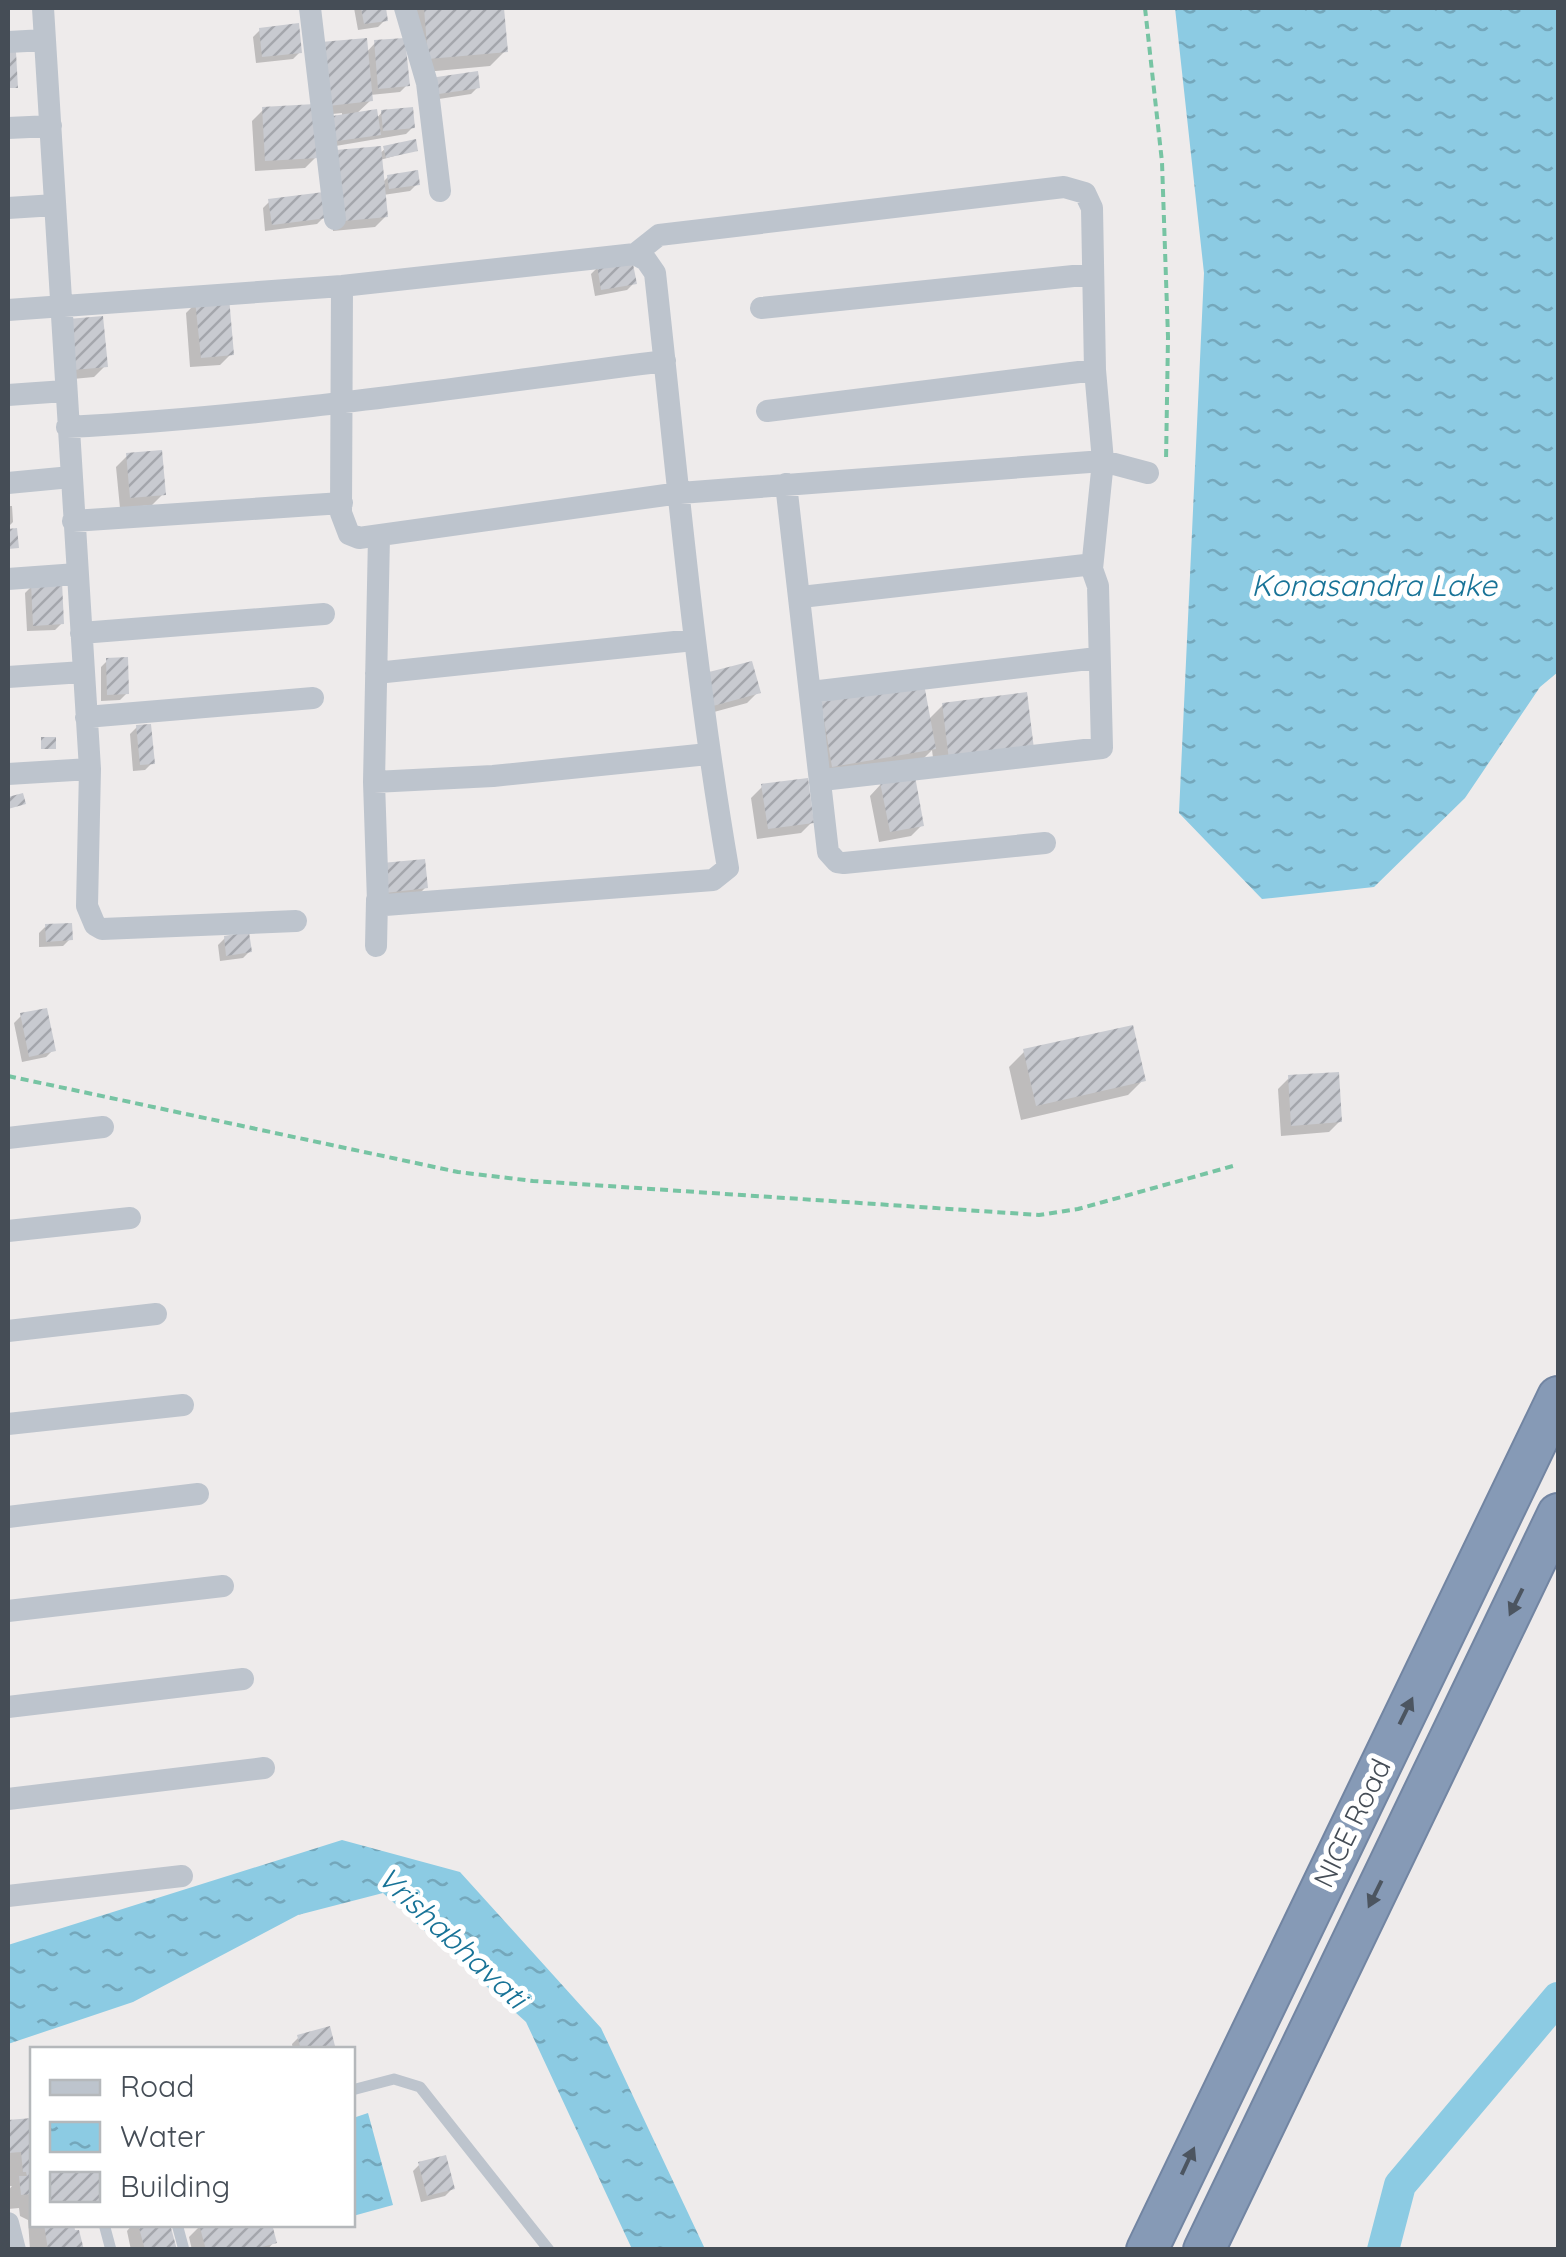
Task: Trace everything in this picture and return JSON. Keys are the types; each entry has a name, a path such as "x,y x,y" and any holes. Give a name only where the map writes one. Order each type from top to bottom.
{"highway":[{"name":"NICE Road","path":"1147,2250 1558,1396"},
{"name":"NICE Road","path":"1204,2250 1558,1514"}],"street":[{"path":"43,8 90,770 87,906 95,925 102,929 296,922"},
{"path":"310,8 334,220"},
{"path":"405,8 432,105 440,191"},
{"path":"8,42 45,40"},
{"path":"8,128 50,126"},
{"path":"8,310 342,286 636,254 659,234 1064,187 1085,193 1092,208 1095,370 1102,460 1092,568 1098,586 1102,748 822,780"},
{"path":"8,208 55,204"},
{"path":"378,900 386,905 714,880 728,868 694,640 656,273 636,254"},
{"path":"761,308 1093,274"},
{"path":"342,286 342,503 344,526 359,538 680,493 786,484 1102,460 1148,474"},
{"path":"67,428 341,402 665,361"},
{"path":"767,411 1095,370"},
{"path":"8,395 65,391"},
{"path":"8,482 70,476"},
{"path":"786,484 828,852 837,862 1045,844"},
{"path":"74,521 342,503"},
{"path":"376,946 374,782 379,536"},
{"path":"800,597 1085,564 1092,568"},
{"path":"8,579 77,574"},
{"path":"81,633 324,614"},
{"path":"376,672 694,640"},
{"path":"811,692 1097,658"},
{"path":"8,677 84,672"},
{"path":"86,717 313,698"},
{"path":"374,782 493,776 708,754"},
{"path":"8,774 90,770"},
{"path":"8,1138 103,1126"},
{"path":"8,1231 130,1218"},
{"path":"8,1331 156,1314"},
{"path":"8,1424 182,1405"},
{"path":"8,1517 198,1494"},
{"path":"8,1611 223,1586"},
{"path":"8,1707 243,1679"},
{"path":"8,1799 264,1768"},
{"path":"8,1896 182,1876"},
{"path":"8,2222 15,2250"}],"lane":[{"path":"355,2089 394,2079 420,2087 549,2250"}],"path":[{"path":"1144,8 1162,162 1168,337 1166,464 1162,470 1148,474"},
{"path":"8,1076 458,1172 533,1181 1039,1215 1078,1209 1233,1166"}],"water":[{"name":"Konasandra Lake","path":"1175,8 1558,8 1558,672 1540,687 1465,798 1374,887 1262,899 1179,813 1204,273"},
{"name":"Vrishabhavati","path":"342,1840 460,1872 601,2028 705,2249 632,2249 526,2022 383,1893 298,1915 133,2002 8,2044 8,1945"},
{"path":"368,2113 393,2205 355,2215 355,2117"}],"building":[{"path":"361,8 386,8 388,21 364,24"},
{"path":"424,8 504,8 508,52 428,59"},
{"path":"299,23 302,53 262,57 259,28"},
{"path":"367,38 373,101 328,106 321,42"},
{"path":"405,38 410,86 378,89 374,40"},
{"path":"8,52 16,52 18,88 8,88"},
{"path":"478,71 480,88 432,95 430,78"},
{"path":"315,104 318,158 265,161 262,107"},
{"path":"413,107 415,128 383,131 381,110"},
{"path":"377,109 381,135 330,142 326,117"},
{"path":"416,139 418,151 386,158 383,146"},
{"path":"381,146 388,217 344,221 336,150"},
{"path":"418,170 420,185 389,189 387,175"},
{"path":"324,192 327,218 272,225 268,199"},
{"path":"632,259 637,284 601,290 597,265"},
{"path":"229,297 234,355 201,358 195,300"},
{"path":"103,316 108,367 73,370 68,319"},
{"path":"162,450 166,495 130,498 126,453"},
{"path":"17,528 19,548 8,549 8,529"},
{"path":"62,582 64,624 33,626 31,583"},
{"path":"128,657 129,694 107,695 106,658"},
{"path":"752,661 761,693 713,706 705,673"},
{"path":"924,684 936,749 832,767 821,702"},
{"path":"1027,692 1034,749 949,760 942,703"},
{"path":"151,724 155,764 140,765 136,725"},
{"path":"41,737 56,737 56,749 41,749"},
{"path":"915,776 924,826 890,832 880,782"},
{"path":"808,778 814,823 768,829 761,784"},
{"path":"23,793 26,804 8,809 8,797"},
{"path":"425,859 428,888 385,893 382,863"},
{"path":"72,923 73,940 46,942 45,924"},
{"path":"249,932 252,952 226,956 224,936"},
{"path":"47,1008 56,1051 29,1057 20,1013"},
{"path":"1133,1025 1146,1081 1036,1106 1023,1049"},
{"path":"1339,1072 1342,1122 1291,1126 1288,1075"},
{"path":"330,2026 335,2047 300,2047 297,2035"},
{"path":"30,2118 30,2194 21,2195 19,2176 27,2176 21,2152 8,2153 8,2120"},
{"path":"446,2155 455,2189 427,2196 418,2162"},
{"path":"44,2227 79,2230 84,2250 48,2250"},
{"path":"139,2227 171,2227 177,2250 145,2250"},
{"path":"200,2227 273,2227 277,2243 251,2250 206,2250"}],"waterway":[{"name":"Vrishabhavati","path":"1383,2250 1400,2185 1558,1998"}]}
